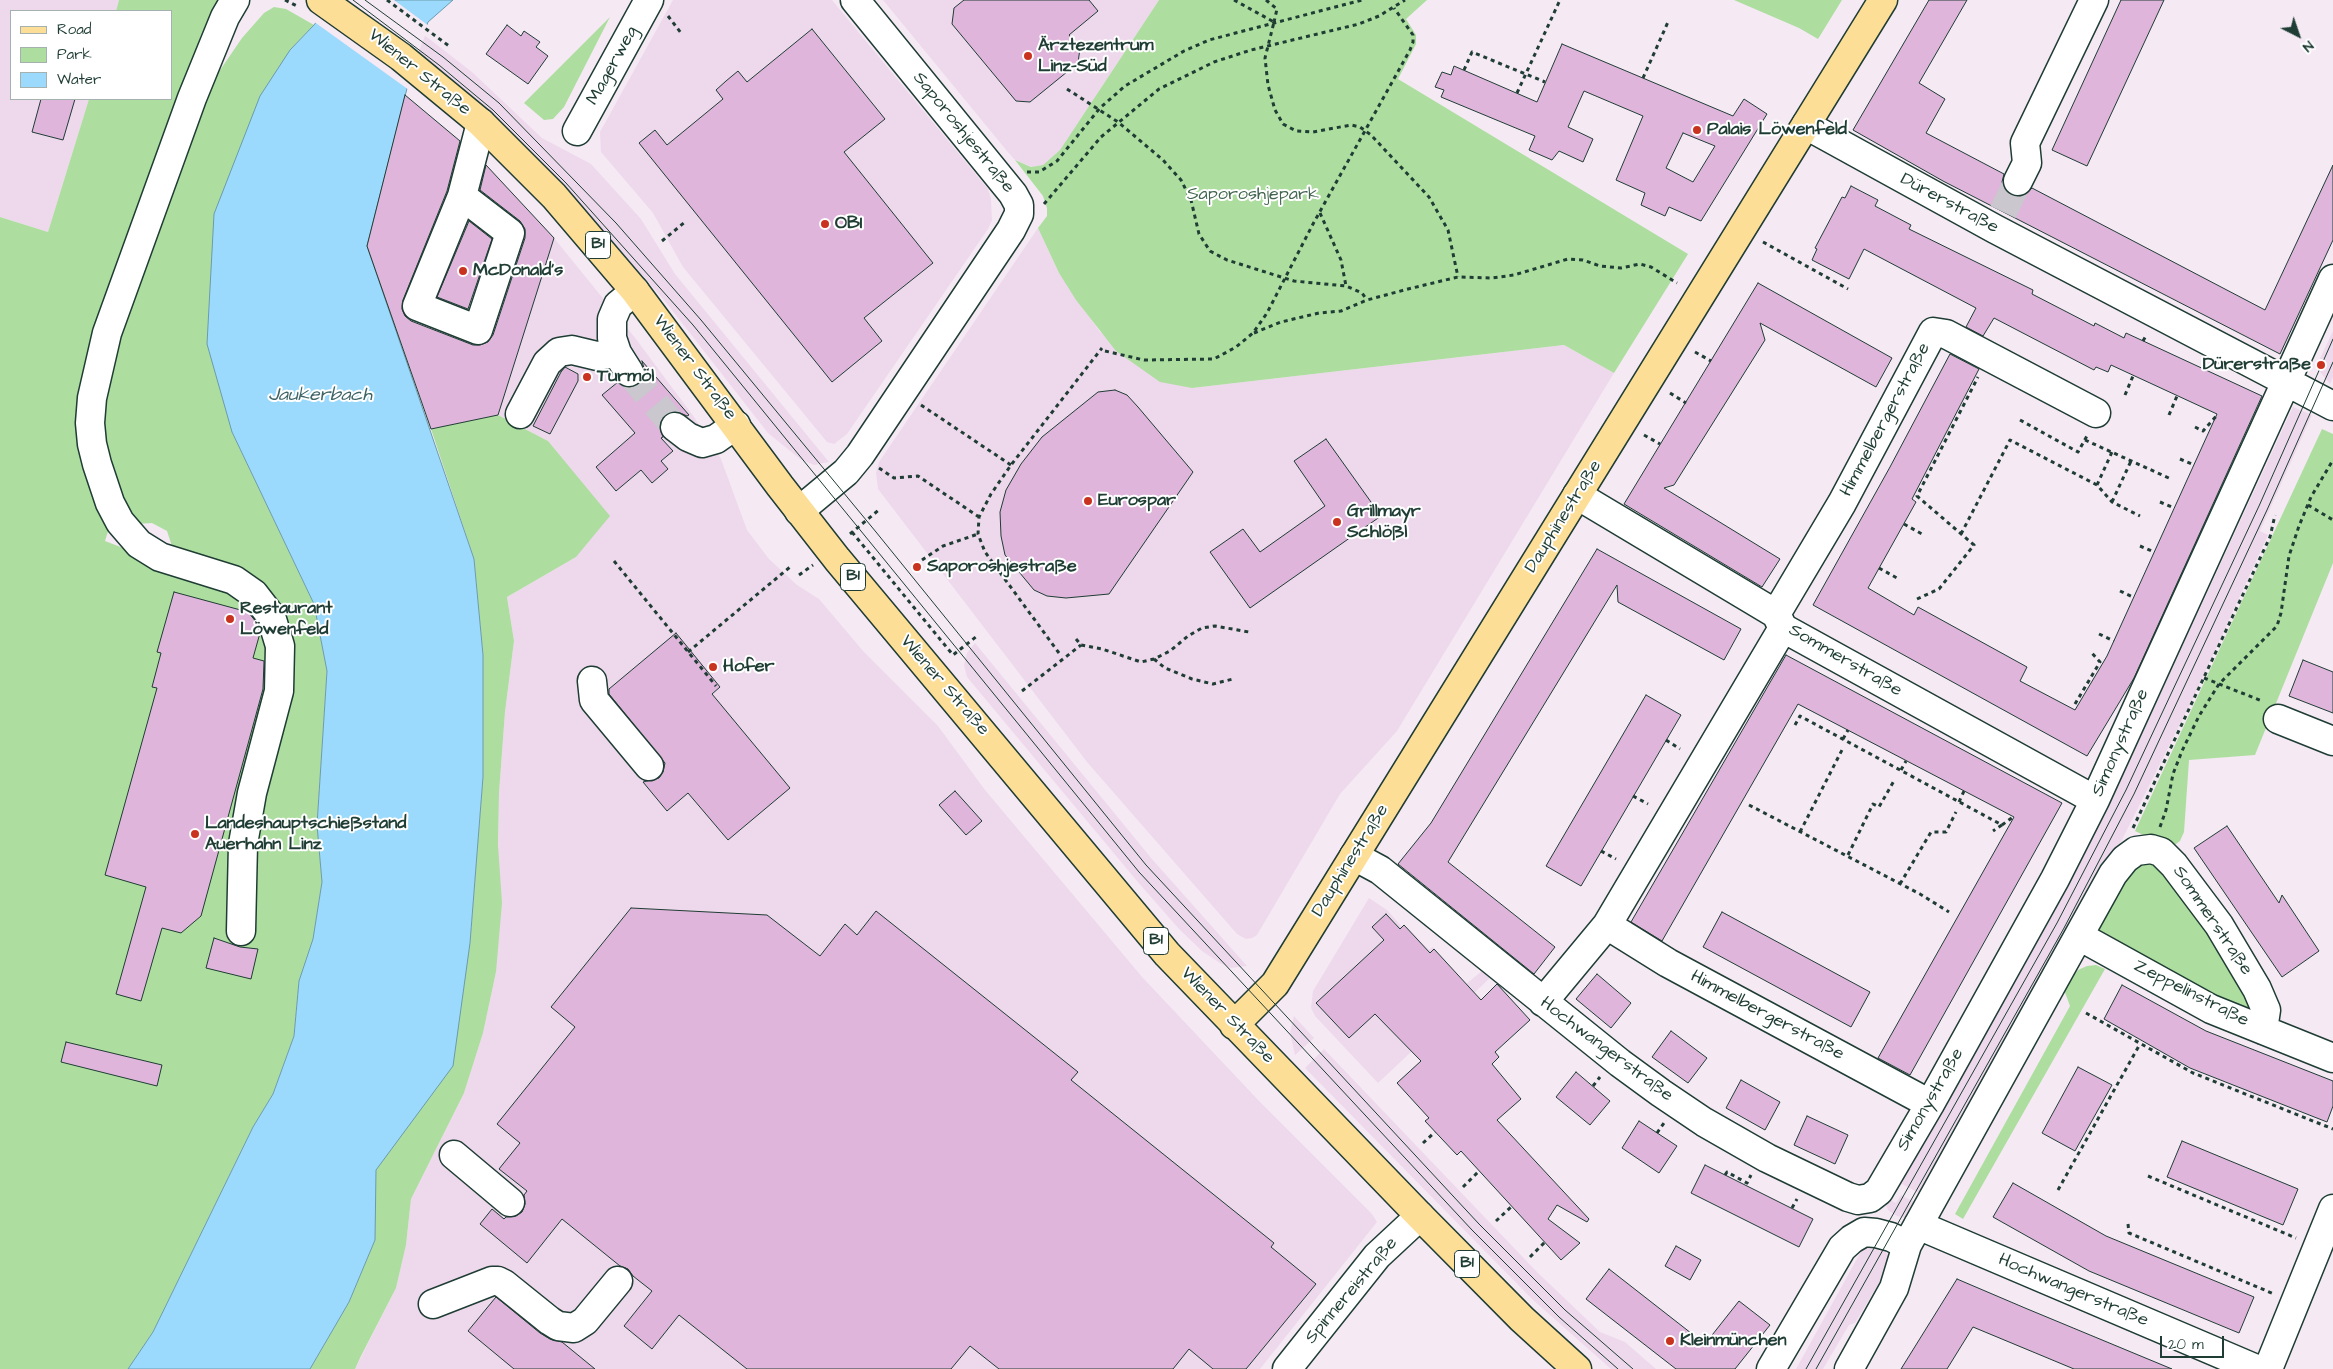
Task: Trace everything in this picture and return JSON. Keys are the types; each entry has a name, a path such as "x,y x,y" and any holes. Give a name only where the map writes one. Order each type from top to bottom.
{"main road":[{"name":"Wiener Straße","path":"321,0 374,36 481,123 554,196 635,290 799,511 900,636 990,739 1113,891 1191,980 1234,1025 1522,1319 1576,1368"},
{"name":"Dauphinestraße","path":"1234,1025 1275,984 1883,0"}],"street":[{"path":"235,0 225,17 192,98 107,333 92,398 90,423 92,444 97,464 110,502 120,522 139,544 160,556 234,580 254,594 271,616 280,646 280,690 252,793 243,844 241,931"},
{"name":"Saporoshjestraße","path":"799,511 846,472 860,456 1011,230 1019,214 1019,205 1013,194 856,0"},
{"path":"2018,181 2027,163 2025,143 2094,0"},
{"name":"Magerweg","path":"578,131 656,5"},
{"path":"462,196 510,233 478,330 417,306 462,196 481,123"},
{"name":"Dürerstraße","path":"1806,125 1999,220 2333,406"},
{"name":"Simonystraße","path":"1879,1191 1930,1104 2055,879 2095,800 2333,279"},
{"path":"520,414 547,363 560,352 572,350 623,363 612,338 612,319 618,304 635,290"},
{"name":"Himmelbergerstraße","path":"1543,1002 1606,924 1780,621 1933,332 1946,334 2096,413"},
{"path":"675,427 688,437 702,443 716,439 736,425"},
{"name":"Sommerstraße","path":"1577,495 1780,621 2095,800"},
{"path":"592,681 594,700 649,766"},
{"path":"2275,712 2333,742"},
{"path":"1848,1369 1894,1288 1918,1225 2114,874 2125,859 2144,850"},
{"name":"Sommerstraße","path":"2144,850 2161,852 2174,865 2224,934 2257,989 2266,1010 2263,1030"},
{"name":"Hochwangerstraße","path":"1354,856 1380,870 1543,1002 1661,1093 1704,1122 1767,1158 1848,1197 1858,1200 1870,1198 1879,1191"},
{"name":"Himmelbergerstraße","path":"1606,924 1668,963 1930,1104"},
{"name":"Zeppelinstraße","path":"2079,936 2211,1009 2333,1058"},
{"path":"454,1155 510,1202"},
{"path":"2268,1369 2333,1209"},
{"name":"Spinnereistraße","path":"1287,1369 1377,1256 1420,1216"},
{"path":"1771,1369 1842,1248 1864,1232 1876,1232 1891,1237 1918,1225"},
{"name":"Hochwangerstraße","path":"1918,1225 2256,1369"},
{"path":"433,1304 498,1281 558,1326 574,1328 585,1321 618,1280"}],"path":[{"path":"387,0 448,46"},
{"path":"1234,0 1274,22"},
{"path":"1266,0 1277,9 1266,58 1268,85 1275,110 1283,124 1296,131 1313,132 1351,125 1365,131 1396,160 1429,197 1448,230 1458,277"},
{"path":"1022,170 1029,173 1038,172 1056,161 1100,108 1126,86 1184,51 1209,40 1274,22 1324,12 1362,0"},
{"path":"1019,214 1043,204 1101,137 1159,88 1214,62 1268,46 1358,24 1394,8 1405,0"},
{"path":"1517,93 1560,0"},
{"path":"656,5 681,33"},
{"path":"1059,653 985,552 978,534 979,517 991,494 1011,465 1104,349 1144,360 1214,359 1236,347 1253,333 1267,313 1284,278 1413,42 1413,35 1394,8"},
{"path":"1643,78 1668,22"},
{"path":"1464,70 1472,52 1545,82"},
{"path":"1068,89 1100,108 1118,122 1163,160 1181,180 1191,200 1199,234 1210,251 1227,260 1294,281 1346,286 1362,292 1367,300"},
{"path":"1320,213 1341,260 1346,286"},
{"path":"662,241 685,222"},
{"path":"1763,242 1848,289"},
{"path":"1253,333 1300,317 1341,311 1367,300 1458,277 1492,278 1514,275 1568,259 1584,260 1600,266 1621,268 1640,264 1677,283"},
{"path":"1695,352 1711,361"},
{"path":"1917,599 1939,589 1974,544 1917,496 1989,356"},
{"path":"2125,395 2133,376"},
{"path":"1670,393 1686,403"},
{"path":"2169,415 2177,396"},
{"path":"917,402 1011,465"},
{"path":"2195,427 2203,430 2218,414"},
{"path":"1644,435 1660,444"},
{"path":"1961,534 2010,440 2097,485 2112,502 2140,516"},
{"path":"2085,440 2171,479"},
{"path":"2097,485 2112,452"},
{"path":"2180,459 2194,465"},
{"path":"2112,502 2130,460"},
{"path":"2275,515 2270,537 2131,831 2144,850 2166,810 2173,774 2182,751 2219,684 2277,626 2281,613 2289,556 2308,505 2333,460"},
{"path":"874,464 894,478 918,476 979,517"},
{"path":"2160,502 2174,508"},
{"path":"2308,505 2333,520"},
{"path":"1904,524 1922,534"},
{"path":"852,532 953,655 977,636"},
{"path":"922,560 942,546 978,534"},
{"path":"2140,546 2154,552"},
{"path":"614,561 716,686"},
{"path":"688,652 790,567"},
{"path":"1880,568 1898,578"},
{"path":"2120,591 2133,597"},
{"path":"1076,639 1081,645 1102,649 1141,662 1154,659 1170,651 1188,636 1202,628 1215,626 1249,632"},
{"path":"2099,634 2114,641"},
{"path":"1022,691 1081,645"},
{"path":"2076,704 2100,662 2091,652"},
{"path":"1154,659 1165,668 1192,679 1213,684 1233,679"},
{"path":"2204,678 2275,712"},
{"path":"1795,725 1800,716 2002,825"},
{"path":"1843,739 1848,730"},
{"path":"1666,740 1680,749"},
{"path":"1800,832 1842,750"},
{"path":"1901,770 1906,761"},
{"path":"1848,856 1873,804 1879,807 1895,779"},
{"path":"1959,802 1964,791"},
{"path":"1633,796 1648,804"},
{"path":"1749,805 1848,856 1949,912"},
{"path":"1900,884 1931,832 1946,832 1956,812"},
{"path":"1993,831 2014,817"},
{"path":"1601,851 1616,859"},
{"path":"2086,1013 2193,1073 2333,1129"},
{"path":"2058,1190 2140,1044"},
{"path":"1423,1143 1435,1132"},
{"path":"1725,1175 1727,1172 1747,1183 1754,1170"},
{"path":"1463,1186 1479,1171"},
{"path":"2148,1176 2299,1239"},
{"path":"1496,1221 1512,1206"},
{"path":"2128,1224 2130,1233 2276,1296"},
{"path":"1530,1256 1545,1242"}],"shaded area":[{"path":"0,0 119,0 116,10 10,10 10,100 89,100 48,232 0,217"},
{"name":"OBI","path":"673,0 832,0 988,189 991,199 992,220 988,229 847,434 834,444 827,442 683,267 653,213 601,152 600,132"},
{"path":"883,0 1159,0 1060,150 1043,165 1032,167 1015,160"},
{"path":"423,34 472,72 542,138 591,164 641,219 675,274 829,462 814,465 800,459 768,433 664,300 563,186 526,148 443,74 416,53"},
{"path":"1038,228 1059,273 1100,332 1192,388 1564,345 1614,373 1397,731 1340,794 1257,935 1252,938 1246,939 1237,934 1087,762 878,489 876,473 879,462"},
{"path":"554,238 636,339 694,417 721,459 747,530 769,559 797,585 819,599 864,652 938,726 985,790 1143,978 1261,1103 1372,1214 1377,1222 1260,1369 355,1369 396,1288 406,1245 411,1199 464,1093 483,1033 496,972 499,793 505,712 514,641 507,597 576,557 548,441 498,415"},
{"path":"2333,331 2333,377 2330,384 2316,367"},
{"path":"2293,407 2312,415 2260,531 2268,535 2194,696 2081,922 1923,1195 1900,1183 2055,908 2104,816"},
{"path":"975,643 1152,859 1247,966 1231,968 1202,951 1179,929 1137,881 967,677 964,665 967,653"},
{"path":"1369,898 1387,910 1404,929 1407,927 1429,950 1433,947 1466,984 1482,971 1490,978 1378,1083 1315,1016 1311,1008 1313,991"},
{"path":"1294,1016 1314,1038 1295,1055 1290,1033"},
{"path":"1324,1049 1537,1272 1600,1332 1625,1342 1656,1369 1611,1369 1533,1300 1305,1068"},
{"path":"1901,1195 1923,1207 1906,1218 1897,1216 1889,1211 1886,1206 1889,1199 1896,1203"},
{"path":"1870,1245 1884,1249 1888,1255 1888,1268 1855,1323 1849,1325 1823,1369 1796,1369 1863,1248"}],"green space":[{"path":"119,0 220,0 201,35 124,264 82,398 110,525 105,541 180,570 167,531 152,523 136,524 127,515 101,442 101,398 116,336 177,170 214,79 242,38 264,13 274,7 286,9 314,25 290,50 232,432 314,604 327,671 317,825 322,882 313,939 299,981 294,1036 273,1094 253,1127 153,1332 128,1369 0,1369 0,217 48,232 89,100 172,100 172,10 116,10"},
{"name":"Saporoshjepark","path":"1159,0 1427,0 1406,19 1416,35 1416,44 1398,79 1688,254 1614,373 1564,345 1192,388 1160,382 1116,351 1076,300 1059,273 1038,228 1047,216 1047,208 1043,196 1015,160 1031,167 1043,165 1060,150"},
{"path":"1734,0 1842,0 1818,39 1799,28"},
{"path":"610,17 564,107 553,119 544,120 524,103"},
{"path":"498,415 548,441 610,516 576,557 507,597 514,641 505,712 499,793 498,845 502,903 496,972 483,1033 464,1093 411,1199 406,1245 396,1288 355,1369 310,1369 349,1302 375,1240 375,1170 409,1124 470,943 483,777 483,655 474,559 431,429"},
{"path":"2322,429 2333,434 2333,563 2255,755 2189,760 2184,832 2180,841 2168,850 2162,844 2135,831"},
{"path":"2157,859 2231,962 2254,1015 2219,1000 2093,926 2129,863"},
{"path":"2096,965 2105,969 1963,1219 1955,1214 2070,1006 2063,987 2078,970"}],"water":[{"name":"Jaukerbach","path":"332,0 453,0 428,22 416,53 367,246 474,559 483,655 483,777 470,943 453,1066 376,1170 375,1240 349,1302 310,1369 128,1369 153,1332 253,1127 273,1094 294,1036 299,981 313,939 322,882 317,825 327,671 314,604 232,432 207,344 214,214 260,96 290,50 314,25"}],"pier":[{"path":"329,0 394,0 429,26 418,53 409,90 313,21"}],"building":[{"name":"Ärztezentrum Linz-Süd","path":"964,0 1089,0 1098,11 1069,35 1080,48 1078,63 1030,102 1016,101 952,24 954,8"},
{"path":"1929,0 1967,0 1919,83 1945,99 1926,133 2004,174 2002,182 2005,189 2011,195 2019,196 2026,194 2032,188 2265,310 2333,165 2333,240 2280,354 1943,181 1853,130"},
{"path":"2121,0 2164,0 2087,166 2052,150"},
{"path":"507,25 521,36 524,31 540,42 536,47 548,56 528,84 486,54"},
{"path":"812,29 885,119 844,152 933,263 864,318 882,341 832,382 639,143 655,130 667,145 723,99 716,90 738,71 747,82"},
{"name":"Palais Löwenfeld","path":"1562,44 1733,116 1744,99 1767,114 1701,221 1669,207 1665,216 1641,205 1645,193 1616,180 1643,116 1584,91 1568,127 1593,139 1583,162 1559,151 1552,160 1529,150 1535,136 1441,97 1444,90 1435,87 1442,72 1451,75 1454,66 1537,102","holes":["1683,133 1715,146 1693,182 1666,168"]},
{"path":"405,95 460,141 447,191 403,300 402,309 405,316 411,321 473,345 488,342 493,335 525,238 525,229 520,221 480,190 486,165 554,238 498,415 431,429 367,246"},
{"path":"41,100 75,100 63,140 32,132"},
{"path":"1851,186 1878,200 1875,206 1911,225 1909,229 2033,290 2032,294 2094,326 2095,323 2124,338 2126,333 2262,396 2134,678 2087,756 1813,605 1950,354 1979,369 1912,499 1916,502 1868,588 1914,615 1918,607 2027,667 2020,681 2075,710 2107,656 2217,414 2111,365 2108,372 2096,367 2094,370 1994,318 1983,336 1966,327 1976,308 1864,249 1849,279 1812,260 1817,249 1815,248 1842,197 1845,198"},
{"name":"McDonald's","path":"469,221 492,239 468,309 437,297"},
{"path":"1758,283 1892,358 1876,387 1760,323 1765,340 1674,485 1664,488 1780,559 1762,587 1624,504"},
{"path":"642,361 689,415 670,412 663,417 660,424 663,437 661,438 673,451 661,461 668,469 652,483 641,470 616,491 596,467 635,433 602,395 618,382 629,388 638,385 643,380 645,372"},
{"path":"565,367 578,374 578,381 550,434 533,426"},
{"name":"Eurospar","path":"1115,390 1127,395 1193,472 1109,594 1066,598 1047,596 1034,590 1005,555 1001,536 1000,512 1006,490 1021,464 1042,437 1098,392"},
{"name":"Grillmayr Schlößl","path":"1326,439 1381,516 1250,608 1210,552 1243,529 1260,552 1325,506 1294,461"},
{"path":"1597,549 1741,629 1724,660 1618,602 1617,585 1448,862 1555,947 1534,974 1398,864 1431,823"},
{"path":"174,592 248,612 257,623 260,633 253,658 264,661 263,689 201,916 181,933 162,928 141,1001 116,994 146,887 105,875 157,688 152,687 161,653 157,652"},
{"path":"676,633 720,687 712,694 790,788 728,840 688,793 667,811 643,782 659,778 665,763 609,694 609,689"},
{"path":"1786,655 2062,803 1910,1075 1878,1058 2014,817 1798,704 1662,941 1631,922"},
{"path":"2303,660 2333,672 2333,713 2289,696"},
{"path":"1646,695 1681,715 1581,886 1546,866"},
{"path":"955,791 982,821 966,835 939,805"},
{"path":"2227,826 2279,903 2282,895 2319,951 2282,977 2194,848"},
{"path":"631,908 767,915 820,956 845,924 857,935 876,911 1078,1072 1071,1080 1274,1243 1271,1247 1316,1284 1246,1369 1213,1369 1189,1349 1173,1369 999,1369 970,1346 951,1369 747,1369 679,1315 652,1349 624,1326 652,1291 633,1276 628,1269 620,1266 562,1219 527,1263 480,1224 492,1209 504,1219 516,1216 522,1212 525,1204 524,1195 527,1191 499,1169 520,1143 497,1124 575,1027 551,1007"},
{"path":"1722,912 1870,992 1851,1027 1703,947"},
{"path":"1386,914 1400,929 1404,925 1430,953 1434,949 1481,1000 1497,984 1530,1020 1495,1052 1499,1057 1492,1064 1521,1099 1497,1120 1589,1219 1587,1222 1557,1205 1548,1219 1580,1243 1561,1260 1461,1151 1457,1155 1425,1121 1429,1118 1397,1083 1421,1061 1375,1014 1349,1038 1316,1003 1384,940 1372,927"},
{"path":"214,938 240,947 258,949 251,979 206,968"},
{"path":"1597,974 1631,1003 1611,1028 1576,999"},
{"path":"2122,985 2206,1031 2333,1081 2333,1106 2327,1122 2190,1068 2104,1019"},
{"path":"1671,1031 1707,1058 1688,1083 1652,1057"},
{"path":"66,1042 162,1065 157,1086 61,1062"},
{"path":"2078,1067 2112,1085 2075,1151 2042,1133"},
{"path":"1576,1072 1610,1101 1590,1125 1556,1097"},
{"path":"1741,1080 1780,1102 1765,1130 1726,1108"},
{"path":"1807,1116 1848,1135 1835,1164 1794,1145"},
{"path":"1639,1121 1677,1146 1659,1173 1622,1148"},
{"path":"2182,1141 2298,1189 2283,1225 2167,1177"},
{"path":"1705,1165 1813,1219 1799,1247 1691,1193"},
{"path":"2013,1183 2106,1236 2254,1297 2239,1333 2089,1271 1993,1217"},
{"path":"1676,1246 1701,1260 1690,1280 1665,1266"},
{"path":"1609,1269 1705,1344 1739,1301 1770,1325 1735,1369 1676,1369 1586,1299"},
{"path":"1957,1279 2172,1369 2074,1369 1973,1327 1947,1369 1901,1369"},
{"path":"496,1297 540,1333 550,1339 562,1342 595,1369 514,1369 468,1331"}],"tunnel":[{"path":"2003,212 2018,181"},
{"path":"629,372 675,427"}],"tram line":[{"path":"353,0 439,65 493,110 566,183 693,325 1139,872 1472,1230 1559,1317 1618,1369"},
{"path":"365,0 443,57 499,103 616,223 701,320 1146,865 1479,1224 1565,1310 1633,1369"},
{"path":"1806,1369 2057,923 2126,790 2259,506 2333,339"},
{"path":"1816,1369 2064,928 2134,794 2267,510 2333,362"}],"place":[{"name":"Ärztezentrum Linz-Süd","path":"1028,56"},
{"name":"Palais Löwenfeld","path":"1697,130"},
{"name":"OBI","path":"825,224"},
{"name":"McDonald's","path":"463,271"},
{"name":"Dürerstraße","path":"2321,365"},
{"name":"Turmöl","path":"587,377"},
{"name":"Eurospar","path":"1088,501"},
{"name":"Grillmayr Schlößl","path":"1337,522"},
{"name":"Saporoshjestraße","path":"917,567"},
{"name":"Restaurant Löwenfeld","path":"230,619"},
{"name":"Hofer","path":"713,667"},
{"name":"Landeshauptschießstand Auerhahn Linz","path":"195,834"},
{"name":"Kleinmünchen","path":"1670,1341"}]}
